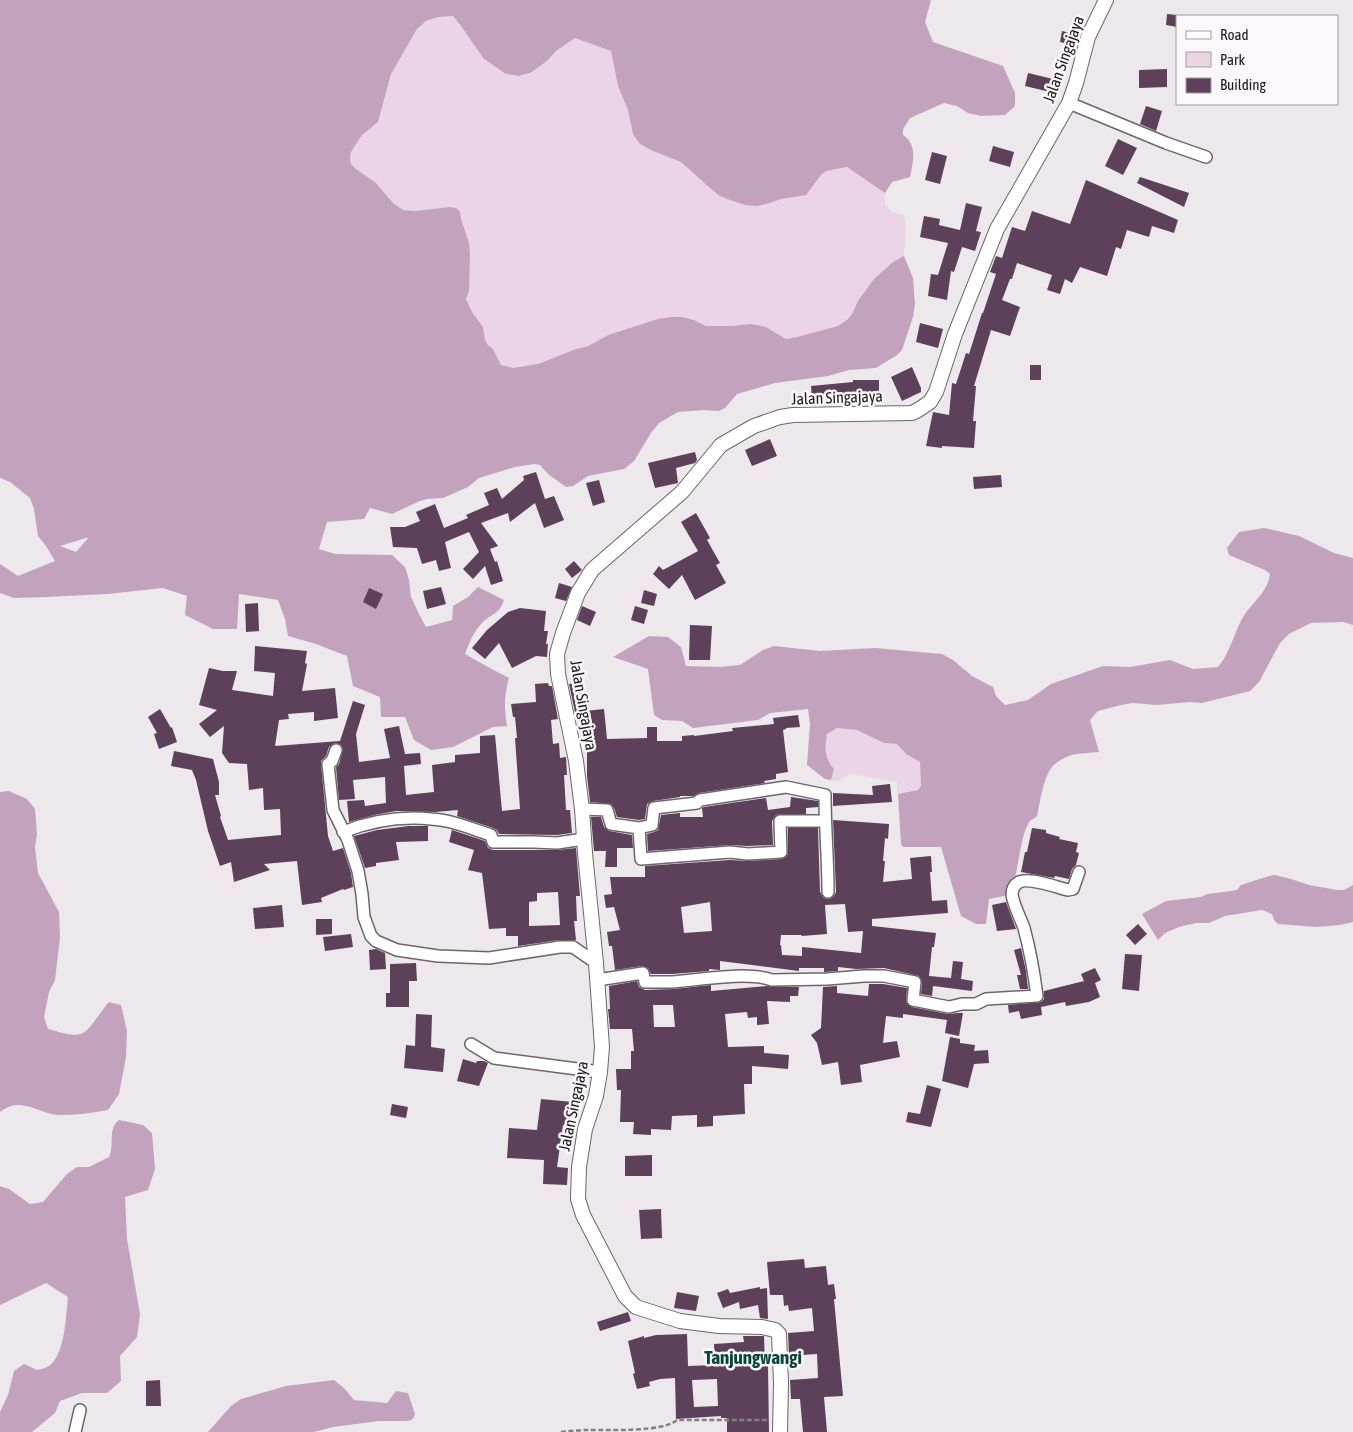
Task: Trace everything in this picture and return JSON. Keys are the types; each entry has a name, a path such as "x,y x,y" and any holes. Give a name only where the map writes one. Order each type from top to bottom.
{"street":[{"name":"Jalan Singajaya","path":"780,1426 779,1334 775,1330 762,1327 719,1326 680,1322 636,1307 625,1296 583,1215 578,1198 579,1167 585,1129 596,1096 602,1048 582,809 576,760 558,674 557,654 578,593 592,570 682,492 721,445 754,426 780,417 793,415 912,413 930,402 936,392 956,334 997,229 1069,103 1088,38 1106,0"},
{"path":"1069,103 1206,158"},
{"path":"336,750 328,766 333,810 348,840 358,871 367,929 376,941 397,950 447,957 490,958 560,947 573,947 596,963"},
{"path":"582,809 608,810 611,824 639,828 652,824 654,808 696,804 700,800 786,787 825,795 828,892"},
{"path":"343,832 388,820 432,819 491,835 492,842 557,843 584,839"},
{"path":"639,828 641,859 730,852 748,854 780,852 780,821 825,822"},
{"path":"597,980 642,973 645,982 735,977 766,978 772,980 884,976 915,982 913,1000 950,1008 962,1004 976,1004 986,999 1036,996 1034,968 1012,893 1014,886 1020,881 1030,880 1068,890 1073,889 1079,872"},
{"path":"471,1044 494,1058 600,1072"},
{"path":"75,1432 80,1410"}],"path":[{"path":"561,1432 586,1430 655,1431 673,1425 677,1420 780,1426"}],"green space":[{"path":"453,16 506,74 518,76 532,72 548,60 556,51 575,38 611,51 618,86 628,110 633,134 653,151 681,162 710,188 770,203 805,195 826,171 847,167 885,193 885,204 892,212 904,215 906,227 904,256 893,262 858,301 848,319 838,326 786,339 766,327 750,324 706,326 694,320 670,317 608,335 588,346 538,364 513,368 501,365 493,349 488,346 483,327 472,312 466,299 469,291 460,212 449,207 416,211 403,210 393,203 376,183 356,169 351,164 350,158 351,152 362,135 378,122 391,74 417,29 426,21 438,17"},
{"path":"837,728 857,730 884,743 897,744 906,754 920,762 921,787 918,790 898,794 897,782 851,774 838,781 831,780 834,769 827,757 826,739 827,734"}],"shaded area":[{"path":"0,0 931,0 925,22 933,42 1003,66 1015,93 1015,106 1005,115 981,116 944,103 910,118 903,129 903,135 908,139 913,149 910,177 892,182 885,193 847,167 826,171 806,195 781,199 757,206 745,205 720,196 681,162 640,144 633,134 628,110 618,86 611,51 575,38 556,51 548,60 532,72 519,76 506,74 484,59 453,16 438,17 426,21 417,29 391,74 378,122 362,135 351,152 351,164 376,183 393,203 403,210 416,211 449,207 456,208 460,212 469,243 470,255 469,291 466,299 472,312 483,327 485,340 493,349 501,365 513,368 538,364 588,346 608,335 670,317 694,320 706,326 756,325 766,327 786,339 838,326 852,314 858,301 874,279 893,262 904,256 913,278 915,304 913,317 902,350 876,368 849,370 828,376 775,383 737,394 725,408 719,411 678,412 659,423 634,461 624,469 588,476 573,486 566,487 548,474 540,465 515,467 479,478 468,487 443,498 420,501 392,514 370,508 364,519 327,522 319,549 335,554 392,555 405,567 411,597 426,627 452,620 453,606 468,597 478,587 504,600 497,611 482,623 470,641 465,654 509,678 505,702 507,726 493,727 453,747 431,750 414,740 405,717 381,717 380,697 353,686 347,656 288,636 285,619 278,600 239,594 237,629 213,629 185,615 187,596 163,588 107,594 47,597 14,598 0,593 0,564 18,576 55,561 38,536 34,509 30,498 10,482 0,478","holes":["89,537 76,552 60,546"]},
{"path":"1264,528 1299,536 1334,553 1353,558 1353,625 1343,622 1311,623 1289,634 1280,643 1259,682 1250,691 1202,703 1190,702 1157,705 1133,703 1098,711 1090,720 1099,752 1072,755 1052,767 1044,784 1037,816 1031,820 1025,830 1016,873 1009,895 989,899 986,924 976,924 961,916 941,847 903,847 901,844 898,794 918,790 921,786 920,762 906,754 897,744 884,743 857,730 837,728 827,734 826,753 828,761 834,769 831,780 825,779 807,765 810,724 808,709 770,713 758,720 693,728 682,721 662,720 654,715 648,669 613,657 649,636 668,637 681,647 686,666 720,667 740,665 763,650 774,646 820,651 875,648 942,654 953,660 972,676 993,687 996,696 1005,705 1028,700 1051,684 1103,666 1130,667 1170,660 1193,669 1218,667 1226,655 1245,614 1267,586 1270,574 1265,570 1229,555 1227,548 1239,532"},
{"path":"9,791 27,799 35,809 37,834 35,847 38,873 59,912 60,937 55,980 49,992 44,1017 48,1029 70,1034 83,1033 109,1002 121,1005 127,1031 126,1057 119,1094 108,1110 60,1115 23,1105 15,1105 0,1112 0,792"},
{"path":"1275,875 1309,885 1337,890 1344,890 1353,885 1353,922 1316,927 1278,924 1272,914 1262,910 1225,916 1209,923 1196,923 1179,927 1165,933 1158,940 1142,914 1166,901 1237,890 1241,885"},
{"path":"119,1120 143,1125 152,1133 155,1169 148,1190 125,1197 127,1239 140,1314 137,1337 120,1356 121,1381 107,1393 82,1393 60,1401 55,1413 32,1432 0,1432 0,1412 8,1395 14,1371 24,1364 37,1370 49,1366 54,1361 62,1344 68,1297 46,1283 0,1305 0,1186 9,1189 30,1204 43,1202 67,1174 77,1167 89,1167 109,1157 113,1128"},
{"path":"334,1380 354,1400 387,1403 396,1391 408,1393 415,1414 412,1420 379,1421 333,1427 314,1432 208,1432 231,1406 241,1399 286,1386"}],"building":[{"path":"1167,14 1177,15 1176,27 1166,25"},
{"path":"1062,31 1078,35 1075,46 1060,42"},
{"path":"1167,69 1167,87 1139,88 1139,70"},
{"path":"1028,73 1053,79 1050,92 1025,86"},
{"path":"1146,106 1162,111 1156,131 1140,124"},
{"path":"1118,139 1137,148 1123,175 1105,166"},
{"path":"993,146 1014,152 1010,167 989,161"},
{"path":"932,152 947,156 940,184 925,180"},
{"path":"1140,177 1189,193 1184,207 1137,183"},
{"path":"1086,180 1178,220 1174,233 1152,226 1149,237 1127,230 1121,249 1116,247 1107,276 1080,267 1072,283 1065,279 1060,294 1047,290 1052,275 1017,263 1002,300 1020,307 1010,336 991,330 974,386 976,386 973,421 976,421 974,448 926,446 933,412 949,415 952,383 956,384 966,353 969,354 996,274 990,272 996,256 1002,258 1012,227 1025,231 1032,211 1070,224"},
{"path":"966,203 982,207 976,231 981,232 975,251 962,247 954,272 951,271 947,300 928,296 931,274 938,275 948,243 920,237 924,216 940,219 939,225 960,230"},
{"path":"920,323 943,329 938,348 916,342"},
{"path":"1030,365 1041,365 1041,380 1030,380"},
{"path":"912,367 921,392 902,401 891,377"},
{"path":"853,380 879,380 879,397 853,398 853,395 812,399 811,386 853,382"},
{"path":"770,439 777,456 752,466 745,450"},
{"path":"695,452 697,460 695,463 676,468 678,483 655,488 648,463"},
{"path":"536,472 545,499 554,496 564,520 544,528 535,503 510,522 508,513 481,523 498,546 490,549 495,562 497,561 503,581 491,585 485,566 473,579 463,569 479,552 469,532 445,542 451,568 439,571 436,560 422,564 417,548 393,547 390,527 405,527 420,521 416,512 435,504 444,528 468,518 466,515 489,505 484,493 497,488 502,499 524,480 523,476"},
{"path":"1001,475 1002,487 974,489 973,477"},
{"path":"599,480 605,502 593,506 586,483"},
{"path":"696,513 710,538 707,540 720,563 716,565 726,583 695,600 682,575 669,589 653,574 659,566 663,570 698,551 681,522"},
{"path":"574,561 582,570 572,578 565,569"},
{"path":"559,583 572,587 566,601 555,598"},
{"path":"441,587 446,604 427,609 423,591"},
{"path":"369,588 383,594 376,609 363,602"},
{"path":"644,590 657,594 654,606 641,603"},
{"path":"258,603 259,631 246,632 245,604"},
{"path":"582,606 596,612 590,626 577,620"},
{"path":"635,606 648,610 644,624 631,620"},
{"path":"520,608 546,611 544,631 548,631 547,657 536,656 512,668 499,643 485,659 472,648 487,630 508,612"},
{"path":"690,625 712,626 710,660 689,660"},
{"path":"255,646 307,651 305,663 307,664 302,691 335,688 338,718 314,721 314,712 288,714 289,719 279,720 275,746 340,741 353,701 365,705 356,734 359,762 390,758 384,729 399,726 405,754 420,753 421,764 404,766 406,795 434,792 432,765 455,762 455,755 480,753 480,736 495,735 502,811 520,809 515,738 517,738 515,717 513,717 511,704 536,702 535,684 548,683 549,686 552,686 558,719 551,720 553,744 559,743 560,758 566,757 567,775 564,775 566,810 570,810 572,833 557,835 499,834 493,828 457,816 458,810 435,812 396,811 349,822 347,801 364,800 365,806 386,803 385,777 353,780 355,799 339,800 336,767 339,764 343,749 341,745 335,743 329,747 326,756 321,761 328,836 333,851 343,848 351,873 353,887 321,898 322,902 302,905 297,861 264,864 270,870 234,882 231,862 220,866 208,831 192,770 171,766 174,751 213,759 219,782 219,795 215,795 228,840 281,835 280,809 264,810 263,788 249,790 247,764 229,763 222,753 224,726 210,737 199,724 217,710 199,705 209,668 237,671 232,690 273,696 275,673 254,671"},
{"path":"582,682 585,711 604,709 607,739 647,738 647,727 657,727 657,741 682,741 682,736 733,731 732,728 774,724 773,718 798,715 800,727 783,730 788,772 776,774 776,779 764,781 765,783 699,793 694,796 680,796 653,801 647,804 645,819 617,817 611,804 590,802 587,776 587,730 580,731 569,684"},
{"path":"160,709 172,727 177,742 159,749 154,734 157,733 148,717"},
{"path":"890,784 892,802 833,806 833,793 873,795 872,786"},
{"path":"791,797 818,801 818,807 806,808 806,814 776,815 772,821 773,845 730,845 648,851 647,834 658,830 661,815 680,813 680,817 703,817 702,808 704,807 766,798 768,810 790,807"},
{"path":"591,817 601,817 604,827 609,831 632,835 633,848 617,848 617,867 605,867 606,851 594,851"},
{"path":"833,820 889,824 888,839 885,838 883,882 912,879 910,858 931,856 932,901 947,900 948,913 872,919 872,926 936,933 934,947 932,947 929,976 951,978 953,961 963,962 961,979 973,981 972,991 933,986 932,996 921,994 922,982 919,976 884,968 856,969 838,967 838,971 824,972 824,968 799,968 799,971 720,961 720,970 709,969 709,971 651,974 648,968 642,966 615,970 612,946 609,946 607,932 620,930 614,907 606,908 604,895 612,894 610,877 645,877 645,866 730,860 782,859 787,856 788,852 788,828 818,828 820,892 824,898 829,899 836,892","holes":["710,902 712,931 684,933 681,907","845,904 848,932 863,931 861,953 802,947 802,956 782,955 781,935 827,934 825,905"]},
{"path":"428,826 428,841 396,842 399,860 376,863 376,866 365,868 354,836 377,830"},
{"path":"1032,828 1046,830 1046,833 1060,837 1059,839 1078,843 1076,852 1079,853 1076,865 1072,869 1069,879 1021,872"},
{"path":"452,830 485,841 488,848 493,850 557,850 576,848 580,896 576,896 577,921 574,921 576,940 559,940 518,946 518,936 506,936 506,928 489,929 482,873 468,870 474,850 449,842","holes":["558,892 560,925 529,926 529,902 537,901 537,893"]},
{"path":"1006,902 1016,929 997,931 992,905"},
{"path":"282,905 284,927 255,929 253,908"},
{"path":"316,919 332,919 332,934 316,935"},
{"path":"1138,924 1147,934 1135,945 1126,935"},
{"path":"351,934 353,947 325,951 323,937"},
{"path":"1021,948 1028,989 1020,989 1017,975 1021,975 1014,950"},
{"path":"376,949 385,953 386,969 370,970 369,950"},
{"path":"1125,954 1142,955 1139,991 1122,989"},
{"path":"416,963 417,981 409,981 409,1007 386,1007 386,993 390,993 390,964"},
{"path":"1095,968 1101,980 1095,983 1100,997 1089,1002 1066,1006 1065,1002 1041,1007 1042,1015 1021,1019 1019,1011 1009,1013 1008,1005 1041,1002 1044,999 1044,991 1084,981 1081,974"},
{"path":"637,981 639,987 645,990 711,985 711,991 767,986 799,987 798,996 790,996 790,1002 767,1001 769,1024 757,1025 757,1017 748,1018 747,1012 725,1014 728,1047 764,1046 764,1053 789,1055 788,1069 752,1066 752,1084 744,1084 745,1114 713,1116 713,1126 697,1127 697,1115 672,1116 671,1130 651,1129 651,1135 633,1134 634,1122 620,1122 621,1090 617,1090 616,1069 631,1069 631,1051 634,1051 632,1029 610,1029 608,1009 610,1009 609,986","holes":["653,1005 673,1005 675,1027 654,1027"]},
{"path":"869,984 907,988 906,1002 912,1007 948,1014 963,1013 959,1036 945,1033 947,1020 903,1014 903,1018 886,1016 883,1043 897,1041 900,1057 860,1065 862,1082 841,1085 838,1062 822,1065 817,1043 811,1035 821,1028 823,987 837,986 837,993 868,996"},
{"path":"416,1014 432,1015 431,1047 445,1049 443,1072 404,1068 406,1045 415,1046"},
{"path":"950,1037 960,1039 960,1043 975,1045 974,1051 988,1050 989,1063 974,1064 968,1088 942,1081"},
{"path":"463,1059 476,1063 477,1061 484,1061 488,1063 479,1086 457,1081"},
{"path":"927,1085 941,1089 931,1127 906,1122 908,1112 920,1114"},
{"path":"541,1099 573,1102 571,1126 563,1125 557,1167 568,1168 567,1185 543,1184 544,1160 507,1158 509,1128 537,1130"},
{"path":"392,1104 408,1107 406,1118 390,1115"},
{"path":"652,1155 652,1176 625,1176 625,1156"},
{"path":"661,1209 662,1238 641,1239 639,1210"},
{"path":"804,1259 805,1268 826,1266 828,1285 834,1284 836,1299 834,1299 843,1396 824,1397 827,1432 803,1432 800,1399 791,1399 790,1380 818,1378 817,1354 789,1356 788,1333 814,1331 812,1308 789,1311 788,1305 784,1306 783,1295 770,1295 767,1262"},
{"path":"760,1287 760,1289 767,1288 768,1319 760,1318 758,1305 740,1309 739,1302 723,1308 717,1293 728,1289 730,1293"},
{"path":"677,1292 699,1296 696,1311 674,1308"},
{"path":"628,1312 631,1321 600,1331 597,1322"},
{"path":"687,1334 688,1366 715,1365 714,1344 744,1342 743,1336 764,1336 765,1366 768,1366 769,1432 727,1432 727,1418 721,1418 721,1416 676,1419 675,1378 649,1382 650,1386 637,1389 628,1341 644,1336 644,1338 656,1335","holes":["717,1379 718,1406 694,1407 692,1380"]},
{"path":"160,1380 161,1406 146,1406 146,1381"}],"district":[{"name":"Tanjungwangi","path":"753,1357"}]}
